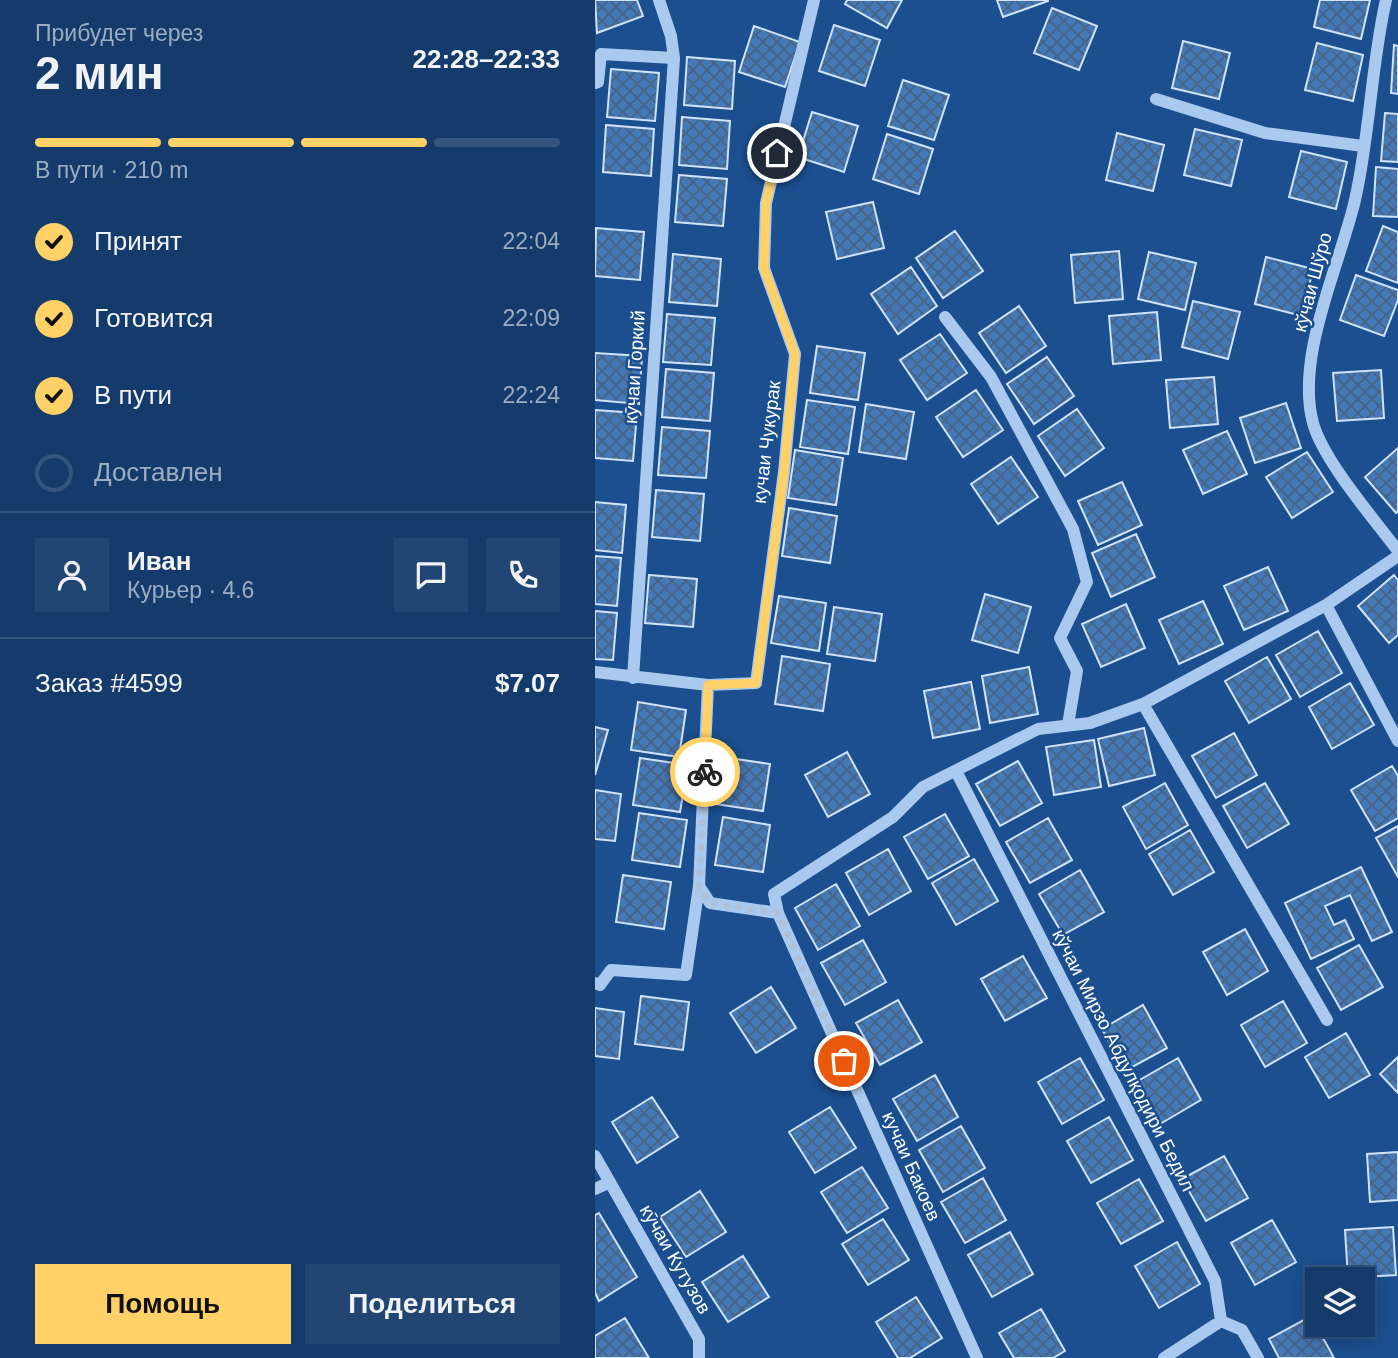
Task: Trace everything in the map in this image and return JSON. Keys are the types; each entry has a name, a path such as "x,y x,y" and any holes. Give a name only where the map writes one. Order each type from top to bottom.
{"street":[{"name":"кӯчаи Горкий","path":"633,678 674,58 671,36 659,0"},
{"name":"кучаи Чукурак","path":"708,685 756,683 784,472 795,354 764,268 766,203 814,0"},
{"name":"кўчаи Шўро","path":"1386,0 1355,200 1316,332 1309,395 1313,425 1335,465 1398,554"},
{"path":"595,83 598,82 601,54 674,58"},
{"path":"1156,99 1265,134 1363,146"},
{"path":"945,317 991,377 1073,529 1087,582 1060,638 1077,671 1068,725"},
{"path":"699,886 710,903 778,913 773,894 893,817 923,787 1038,729 1090,723 1143,704 1325,605 1398,554"},
{"path":"1325,605 1398,741"},
{"path":"595,672 708,685 699,886 686,975 611,970 600,985 595,983"},
{"path":"1143,704 1327,1020"},
{"name":"кўчаи Мирзо Абдулқодири Бедил","path":"956,771 1215,1281 1221,1321"},
{"name":"кучаи Бакоев","path":"778,913 977,1358"},
{"name":"кӯчаи Кутузов","path":"595,1156 699,1339 699,1358"},
{"path":"595,1189 610,1182"},
{"path":"1164,1358 1221,1321 1242,1331 1258,1358"}],"building":[{"path":"595,0 637,0 643,16 597,33"},
{"path":"847,0 902,0 887,28 845,4"},
{"path":"997,0 1048,0 1048,1 1003,17"},
{"path":"1320,0 1370,0 1361,39 1314,27"},
{"path":"1052,8 1097,26 1079,70 1034,53"},
{"path":"834,25 880,40 865,86 819,71"},
{"path":"754,26 800,42 785,87 739,72"},
{"path":"1183,41 1230,53 1219,99 1172,88"},
{"path":"1317,43 1363,55 1353,101 1305,90"},
{"path":"1394,45 1398,46 1398,94 1391,93"},
{"path":"687,57 735,61 732,109 684,105"},
{"path":"611,69 659,73 655,121 607,117"},
{"path":"903,80 949,95 934,140 888,126"},
{"path":"812,112 858,126 844,172 798,157"},
{"path":"1385,113 1398,114 1398,162 1381,161"},
{"path":"682,117 730,121 727,169 679,165"},
{"path":"606,125 654,129 651,176 603,172"},
{"path":"1195,129 1242,140 1231,186 1184,175"},
{"path":"1117,133 1164,145 1153,191 1106,180"},
{"path":"887,134 933,149 919,194 873,179"},
{"path":"1301,151 1347,162 1336,209 1289,197"},
{"path":"1376,167 1398,169 1398,217 1373,216"},
{"path":"679,175 727,179 723,226 675,222"},
{"path":"873,202 884,248 837,259 826,212"},
{"path":"1383,226 1398,232 1398,283 1366,271"},
{"path":"596,228 644,232 640,280 595,276"},
{"path":"955,231 983,271 943,298 916,258"},
{"path":"1119,251 1123,299 1075,303 1071,255"},
{"path":"1149,252 1196,263 1185,310 1138,299"},
{"path":"673,254 721,259 717,306 669,302"},
{"path":"1266,257 1313,269 1302,316 1255,304"},
{"path":"911,267 937,306 898,334 871,294"},
{"path":"1356,275 1398,290 1398,300 1384,336 1340,320"},
{"path":"1193,301 1240,312 1228,359 1182,347"},
{"path":"1019,306 1046,346 1006,373 979,333"},
{"path":"1157,312 1161,360 1113,364 1109,316"},
{"path":"667,314 715,318 711,365 663,362"},
{"path":"940,334 967,373 927,400 900,360"},
{"path":"817,346 865,353 858,400 810,393"},
{"path":"595,353 642,356 639,404 595,400"},
{"path":"1047,357 1074,396 1034,424 1007,384"},
{"path":"666,369 714,373 710,421 662,417"},
{"path":"1381,370 1384,418 1337,421 1333,373"},
{"path":"1214,377 1218,424 1170,428 1166,380"},
{"path":"976,390 1003,430 963,457 936,417"},
{"path":"807,400 855,407 848,454 800,447"},
{"path":"1286,403 1301,448 1255,463 1240,418"},
{"path":"866,404 914,412 906,459 859,452"},
{"path":"1077,409 1104,448 1065,476 1038,436"},
{"path":"595,410 637,413 633,461 595,458"},
{"path":"662,427 710,431 706,478 658,475"},
{"path":"1227,431 1247,474 1203,494 1183,450"},
{"path":"1398,448 1398,511 1396,513 1365,477"},
{"path":"795,450 843,458 836,505 788,498"},
{"path":"1307,452 1333,492 1292,518 1266,477"},
{"path":"1011,457 1038,497 998,524 971,484"},
{"path":"1122,482 1142,525 1098,545 1078,501"},
{"path":"656,490 704,494 700,541 652,537"},
{"path":"595,502 626,505 622,553 595,550"},
{"path":"789,508 837,516 830,563 782,556"},
{"path":"1136,534 1155,577 1111,597 1092,553"},
{"path":"595,556 621,558 617,606 595,604"},
{"path":"1268,567 1288,611 1244,630 1224,586"},
{"path":"649,575 697,579 693,627 645,623"},
{"path":"1394,575 1398,580 1398,635 1389,643 1358,606"},
{"path":"985,594 1031,607 1018,653 972,640"},
{"path":"779,596 826,603 819,651 771,643"},
{"path":"1203,601 1223,644 1179,664 1159,620"},
{"path":"1126,604 1145,648 1101,667 1082,624"},
{"path":"834,607 882,614 875,661 827,654"},
{"path":"595,611 617,613 613,660 595,659"},
{"path":"1318,631 1342,673 1300,697 1276,655"},
{"path":"782,656 830,664 823,711 775,704"},
{"path":"1267,657 1291,699 1249,723 1225,681"},
{"path":"1029,667 1038,714 990,723 982,676"},
{"path":"971,682 980,729 933,738 924,691"},
{"path":"1350,683 1374,725 1332,749 1309,707"},
{"path":"638,702 686,710 679,757 631,750"},
{"path":"595,727 608,730 595,775"},
{"path":"1144,728 1155,775 1109,786 1098,739"},
{"path":"1234,733 1257,775 1216,798 1192,756"},
{"path":"1094,740 1101,787 1054,795 1046,747"},
{"path":"847,752 870,794 828,817 805,775"},
{"path":"722,757 770,764 763,811 715,804"},
{"path":"640,758 688,765 680,812 633,805"},
{"path":"1018,761 1042,803 1000,826 976,784"},
{"path":"1392,766 1398,776 1398,818 1375,831 1351,790"},
{"path":"1165,783 1188,825 1146,849 1123,807"},
{"path":"1265,783 1289,824 1247,848 1223,806"},
{"path":"595,790 621,794 615,841 595,839"},
{"path":"639,813 687,820 680,867 632,860"},
{"path":"945,814 969,856 928,879 904,837"},
{"path":"723,817 770,825 763,872 715,865"},
{"path":"1048,818 1072,860 1030,883 1006,842"},
{"path":"1398,826 1398,877 1376,838"},
{"path":"1190,830 1214,872 1173,895 1149,854"},
{"path":"888,849 911,891 869,915 846,873"},
{"path":"974,859 998,901 956,925 932,883"},
{"path":"1361,867 1392,932 1372,941 1350,895 1325,906 1334,925 1345,920 1354,939 1311,959 1285,903"},
{"path":"1080,870 1104,912 1063,935 1039,894"},
{"path":"623,875 671,882 664,929 616,922"},
{"path":"836,884 860,926 818,950 795,908"},
{"path":"1245,929 1268,971 1227,995 1203,952"},
{"path":"863,940 886,982 845,1005 821,963"},
{"path":"1359,945 1383,987 1341,1010 1317,968"},
{"path":"1023,956 1047,998 1005,1021 981,979"},
{"path":"771,987 796,1028 756,1053 730,1013"},
{"path":"641,996 689,1002 683,1050 635,1044"},
{"path":"898,1000 922,1042 880,1065 856,1023"},
{"path":"1283,1001 1307,1043 1265,1067 1241,1025"},
{"path":"1143,1005 1167,1048 1125,1071 1102,1029"},
{"path":"595,1008 624,1012 619,1059 595,1056"},
{"path":"1346,1033 1370,1075 1329,1098 1305,1057"},
{"path":"1398,1057 1398,1093 1380,1074"},
{"path":"1080,1058 1104,1100 1062,1124 1038,1082"},
{"path":"1178,1058 1201,1100 1160,1124 1136,1082"},
{"path":"935,1075 958,1117 917,1141 893,1099"},
{"path":"652,1097 678,1137 637,1163 612,1122"},
{"path":"830,1107 856,1148 815,1173 789,1132"},
{"path":"1109,1117 1133,1160 1091,1183 1067,1141"},
{"path":"961,1126 985,1168 943,1192 919,1150"},
{"path":"1398,1152 1398,1200 1370,1202 1367,1154"},
{"path":"1224,1156 1248,1198 1206,1221 1182,1179"},
{"path":"862,1167 888,1208 847,1233 821,1192"},
{"path":"983,1178 1006,1220 965,1243 941,1202"},
{"path":"1139,1179 1163,1221 1121,1244 1097,1203"},
{"path":"700,1191 726,1232 686,1257 660,1217"},
{"path":"599,1213 637,1277 599,1301 595,1293 595,1215"},
{"path":"883,1219 909,1260 868,1285 842,1244"},
{"path":"1272,1220 1296,1262 1255,1285 1231,1243"},
{"path":"1393,1227 1396,1275 1375,1276 1375,1267 1347,1267 1345,1230"},
{"path":"1010,1232 1033,1274 992,1297 968,1255"},
{"path":"1177,1242 1200,1284 1159,1308 1135,1266"},
{"path":"743,1256 769,1297 728,1322 702,1282"},
{"path":"916,1297 942,1338 910,1358 898,1358 876,1322"},
{"path":"1041,1309 1065,1351 1053,1358 1014,1358 999,1333"},
{"path":"625,1318 649,1358 595,1358 595,1336"},
{"path":"1305,1319 1305,1337 1322,1337 1334,1358 1279,1358 1269,1339"}],"way so far":[{"path":"705,772 699,886 710,903 778,913 844,1061"}],"route":[{"path":"705,772 708,685 756,683 766,587 784,472 795,354 764,268 766,203 777,153"}]}
